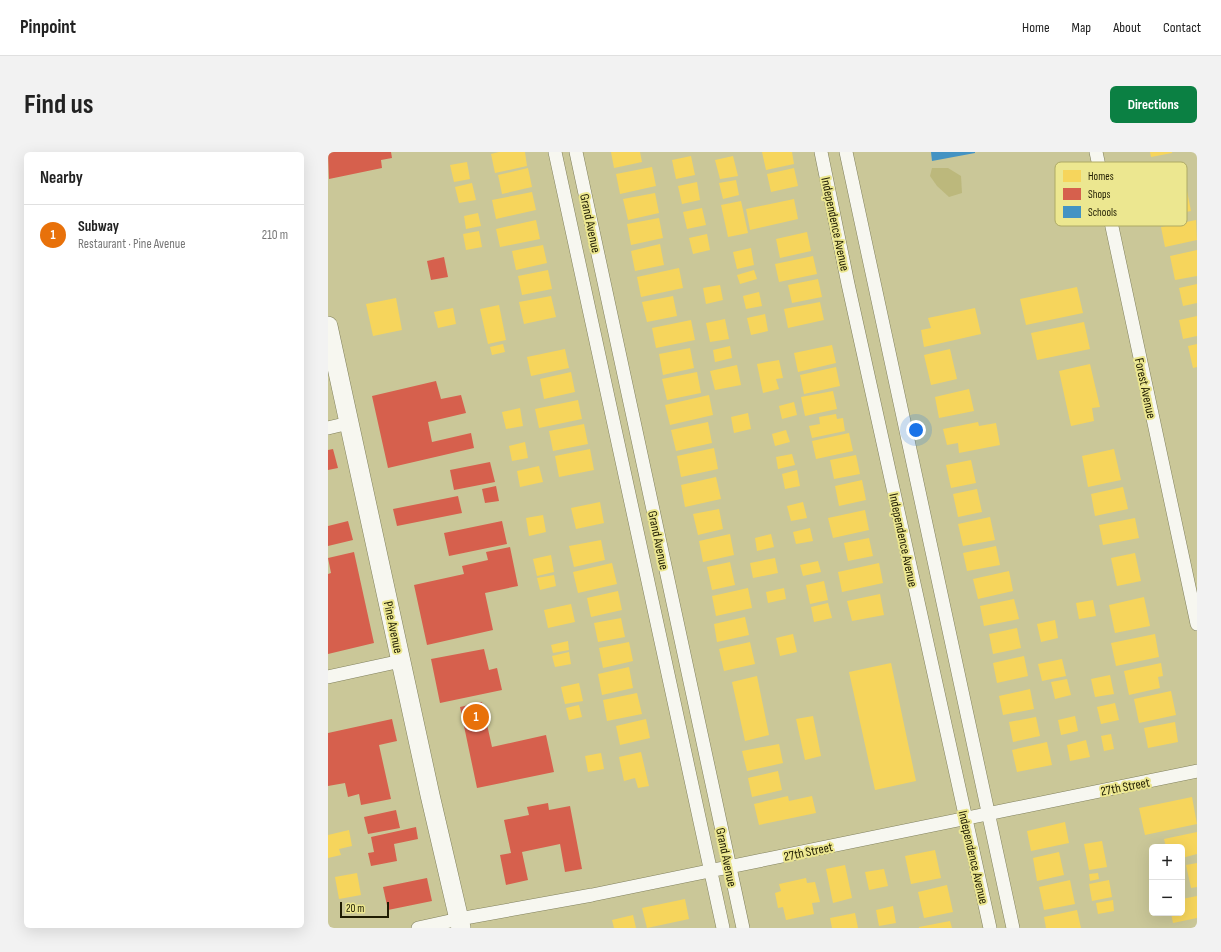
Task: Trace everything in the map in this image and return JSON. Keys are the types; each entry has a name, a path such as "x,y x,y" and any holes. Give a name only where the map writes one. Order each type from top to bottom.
{"main road":[{"name":"Pine Avenue","path":"328,326 460,923"}],"street":[{"path":"555,152 723,928"},
{"name":"Grand Avenue","path":"576,152 743,928"},
{"name":"Independence Avenue","path":"821,152 848,284 990,928"},
{"name":"Independence Avenue","path":"846,152 1013,928"},
{"name":"Forest Avenue","path":"1096,152 1098,162"},
{"name":"Forest Avenue","path":"1112,226 1197,624"},
{"path":"328,428 349,423"},
{"path":"328,678 401,661"},
{"name":"27th Street","path":"418,928 460,923 1197,771"}],"shaded area":[{"path":"932,168 948,168 961,176 962,193 949,197 937,186 930,176"}],"building: Homes":[{"path":"499,152 525,152 527,166 495,173 491,154"},
{"path":"611,152 640,152 642,162 614,168"},
{"path":"762,152 792,152 794,164 766,170"},
{"path":"1150,152 1172,152 1172,153 1151,157"},
{"path":"691,156 695,175 676,179 672,160"},
{"path":"733,156 738,176 720,179 715,160"},
{"path":"467,162 470,179 454,182 450,165"},
{"path":"652,167 656,186 620,194 616,174"},
{"path":"528,168 532,187 502,194 498,175"},
{"path":"794,168 798,186 771,192 767,174"},
{"path":"736,180 739,195 723,199 719,183"},
{"path":"697,182 700,200 682,204 678,186"},
{"path":"472,183 476,200 459,203 455,187"},
{"path":"1187,191 1191,211 1187,212"},
{"path":"532,192 536,210 496,219 492,200"},
{"path":"655,193 659,213 628,220 623,199"},
{"path":"794,199 798,219 750,230 746,209"},
{"path":"741,201 748,233 728,237 721,205"},
{"path":"702,208 706,225 687,229 683,212"},
{"path":"478,213 481,226 466,229 464,216"},
{"path":"659,218 663,238 631,245 627,224"},
{"path":"536,220 540,239 500,247 496,229"},
{"path":"1196,220 1197,240 1165,247 1161,227 1187,226 1187,222"},
{"path":"479,231 482,247 466,250 463,234"},
{"path":"807,232 811,251 780,258 776,239"},
{"path":"707,234 710,250 693,254 689,238"},
{"path":"660,244 664,265 635,271 631,251"},
{"path":"543,245 547,263 516,270 512,251"},
{"path":"751,248 754,265 737,269 733,252"},
{"path":"1197,250 1197,276 1175,280 1170,256"},
{"path":"813,256 817,274 779,282 775,264"},
{"path":"679,268 683,288 641,297 637,277"},
{"path":"548,270 552,289 522,295 518,276"},
{"path":"754,270 757,279 740,284 737,275"},
{"path":"818,279 822,297 792,303 788,285"},
{"path":"1197,284 1197,303 1183,306 1179,288"},
{"path":"720,285 723,300 706,304 703,288"},
{"path":"1077,287 1083,313 1026,325 1020,299"},
{"path":"759,292 762,306 746,309 743,296"},
{"path":"551,296 556,317 524,324 519,302"},
{"path":"673,296 677,316 647,322 642,302"},
{"path":"396,298 402,330 373,336 366,304"},
{"path":"820,302 824,320 788,328 784,309"},
{"path":"499,305 506,340 488,344 480,309"},
{"path":"453,308 456,324 438,328 434,312"},
{"path":"975,308 981,334 924,347 921,330 931,328 928,318"},
{"path":"765,314 768,331 751,335 747,318"},
{"path":"1197,316 1197,336 1183,339 1179,320"},
{"path":"725,319 729,339 710,342 706,323"},
{"path":"691,320 695,340 656,348 652,328"},
{"path":"1084,322 1090,349 1037,360 1031,333"},
{"path":"503,344 505,352 492,355 490,347"},
{"path":"1197,344 1197,367 1193,368 1188,346"},
{"path":"832,345 836,363 798,372 794,353"},
{"path":"730,346 732,358 715,362 713,350"},
{"path":"690,348 694,368 663,375 659,354"},
{"path":"565,349 569,368 531,376 527,357"},
{"path":"950,349 957,379 931,385 924,355"},
{"path":"779,360 783,378 776,379 779,389 763,393 757,364"},
{"path":"1090,364 1100,407 1092,408 1094,421 1071,426 1059,371"},
{"path":"737,365 741,385 715,390 710,371"},
{"path":"836,367 840,386 804,394 800,375"},
{"path":"571,372 575,392 544,399 540,379"},
{"path":"697,372 701,393 667,400 662,379"},
{"path":"969,389 974,411 939,418 935,397"},
{"path":"833,391 837,409 805,416 801,397"},
{"path":"709,395 713,415 670,425 665,405"},
{"path":"578,400 582,419 539,428 535,409"},
{"path":"794,402 797,415 782,419 779,406"},
{"path":"520,408 523,426 506,429 502,412"},
{"path":"748,413 751,429 734,433 731,417"},
{"path":"836,414 837,419 843,418 845,431 812,438 809,426 820,424 819,417"},
{"path":"708,422 712,443 676,451 671,430"},
{"path":"978,422 979,426 996,423 1000,445 959,453 958,443 947,445 943,429"},
{"path":"584,424 588,444 553,451 549,431"},
{"path":"786,430 790,442 775,446 772,434"},
{"path":"849,433 853,451 816,459 812,441"},
{"path":"525,442 528,458 512,461 509,446"},
{"path":"714,448 718,469 681,477 677,456"},
{"path":"590,449 594,470 559,477 555,456"},
{"path":"1114,449 1121,480 1088,487 1082,456"},
{"path":"792,454 795,465 778,469 776,457"},
{"path":"856,455 860,474 834,479 830,460"},
{"path":"971,460 976,483 951,488 946,465"},
{"path":"539,466 543,482 520,487 517,471"},
{"path":"797,470 800,486 785,489 782,474"},
{"path":"716,477 721,499 685,507 681,485"},
{"path":"862,480 866,500 839,506 835,486"},
{"path":"1123,487 1128,509 1095,516 1091,494"},
{"path":"977,489 982,512 958,517 953,494"},
{"path":"600,502 604,523 576,529 571,508"},
{"path":"803,502 807,518 791,521 787,506"},
{"path":"719,509 723,529 698,535 693,514"},
{"path":"865,510 869,530 833,538 828,518"},
{"path":"543,515 546,532 529,536 526,518"},
{"path":"990,517 995,540 963,546 958,524"},
{"path":"1135,518 1139,538 1103,545 1099,525"},
{"path":"810,528 813,541 796,544 793,532"},
{"path":"730,534 734,555 703,562 699,541"},
{"path":"771,534 774,547 757,551 755,538"},
{"path":"869,538 873,556 848,561 844,543"},
{"path":"601,540 605,560 574,567 569,546"},
{"path":"996,546 1000,565 967,571 963,553"},
{"path":"1135,553 1141,581 1117,586 1111,558"},
{"path":"551,555 554,572 537,576 533,559"},
{"path":"775,558 778,573 753,578 750,563"},
{"path":"818,561 821,572 803,576 800,565"},
{"path":"730,562 735,585 712,590 707,567"},
{"path":"612,563 617,584 578,593 573,572"},
{"path":"879,563 883,583 842,592 838,572"},
{"path":"1009,571 1013,591 978,599 973,579"},
{"path":"554,575 556,586 540,590 537,578"},
{"path":"824,581 828,600 810,604 806,585"},
{"path":"748,588 752,608 716,616 712,596"},
{"path":"784,588 786,599 768,603 766,592"},
{"path":"618,591 622,610 591,617 587,598"},
{"path":"880,594 884,615 852,621 847,601"},
{"path":"1144,597 1150,626 1115,633 1109,605"},
{"path":"1014,599 1019,619 984,626 980,606"},
{"path":"1093,600 1096,616 1079,619 1076,603"},
{"path":"828,603 832,618 814,622 811,607"},
{"path":"571,604 575,622 548,628 544,610"},
{"path":"745,617 749,635 717,642 714,624"},
{"path":"621,618 625,637 598,642 594,623"},
{"path":"1055,620 1058,638 1041,642 1037,624"},
{"path":"1017,628 1021,648 993,654 989,634"},
{"path":"793,634 797,652 780,656 776,638"},
{"path":"1155,634 1159,657 1116,666 1111,643"},
{"path":"568,641 569,650 553,653 551,645"},
{"path":"629,642 633,661 603,668 599,648"},
{"path":"750,642 755,664 724,671 719,649"},
{"path":"569,652 571,664 555,667 552,656"},
{"path":"1024,656 1028,676 997,683 993,663"},
{"path":"1062,659 1066,676 1042,681 1038,664"},
{"path":"891,663 916,781 875,790 849,672"},
{"path":"1161,663 1163,676 1158,677 1160,688 1129,695 1124,671"},
{"path":"629,667 633,688 602,695 598,674"},
{"path":"1110,675 1114,694 1095,697 1091,679"},
{"path":"757,676 769,735 745,741 732,682"},
{"path":"1067,679 1071,695 1055,699 1051,682"},
{"path":"579,683 583,701 565,704 561,687"},
{"path":"1030,689 1034,709 1003,715 999,696"},
{"path":"1171,691 1176,715 1139,723 1134,699"},
{"path":"637,693 642,714 607,721 603,700"},
{"path":"1115,703 1119,720 1101,724 1097,707"},
{"path":"579,705 582,717 569,720 566,708"},
{"path":"813,716 821,756 805,760 796,719"},
{"path":"1075,716 1078,731 1061,735 1058,720"},
{"path":"1036,717 1040,736 1013,742 1009,722"},
{"path":"646,719 650,738 620,745 616,726"},
{"path":"1175,722 1178,742 1148,748 1144,728"},
{"path":"1111,734 1114,749 1104,751 1101,736"},
{"path":"1086,740 1090,757 1070,761 1067,745"},
{"path":"1047,742 1052,765 1017,772 1012,750"},
{"path":"779,744 783,763 747,771 742,751"},
{"path":"641,752 649,786 638,788 635,778 624,781 619,757"},
{"path":"601,753 604,769 588,772 585,756"},
{"path":"778,771 782,790 752,797 748,778"},
{"path":"788,796 789,801 812,796 816,813 759,825 754,804"},
{"path":"1192,797 1197,824 1145,835 1139,808"},
{"path":"1065,822 1069,843 1031,851 1027,831"},
{"path":"349,830 352,846 339,849 341,855 328,858 328,835"},
{"path":"1197,832 1197,854 1185,857 1185,844 1165,844 1164,839"},
{"path":"1102,841 1107,867 1089,870 1084,844"},
{"path":"935,850 941,878 911,884 905,856"},
{"path":"1059,852 1064,875 1037,881 1033,858"},
{"path":"1197,863 1197,887 1191,888 1186,865"},
{"path":"845,865 852,898 833,903 826,869"},
{"path":"884,869 888,886 869,890 865,872"},
{"path":"357,873 361,895 339,899 335,877"},
{"path":"1098,873 1099,879 1090,881 1089,874"},
{"path":"806,878 807,883 815,882 820,902 812,903 814,914 786,920 783,907 778,908 775,893 781,891 779,884"},
{"path":"1070,880 1075,904 1044,910 1039,887"},
{"path":"1109,880 1112,897 1092,901 1089,884"},
{"path":"947,885 953,912 924,918 918,892"},
{"path":"1197,896 1197,918 1173,923 1172,916 1185,916 1185,898"},
{"path":"685,899 689,919 647,928 642,908"},
{"path":"1113,900 1114,911 1098,914 1096,903"},
{"path":"893,906 896,923 879,926 876,910"},
{"path":"1077,910 1081,928 1046,928 1044,917"},
{"path":"855,913 858,928 832,928 830,918"},
{"path":"633,915 636,928 614,928 612,920"},
{"path":"950,921 952,928 919,928 919,927"}],"building: Shops":[{"path":"328,152 391,152 392,158 381,160 382,168 329,179"},
{"path":"444,257 448,277 431,280 427,261"},
{"path":"436,381 441,399 461,395 466,413 428,422 432,442 471,433 474,448 388,468 372,396"},
{"path":"333,449 338,468 328,470 328,450"},
{"path":"490,462 495,482 454,490 450,470"},
{"path":"496,486 499,501 485,503 482,489"},
{"path":"458,496 462,513 397,526 393,509"},
{"path":"348,521 353,540 328,546 328,526"},
{"path":"502,521 507,544 449,556 444,533"},
{"path":"510,547 518,586 485,593 493,630 427,645 414,585 464,574 462,566 488,560 486,552"},
{"path":"354,552 374,643 328,654 328,574 331,573 328,558"},
{"path":"484,649 489,670 497,668 502,690 440,703 431,659"},
{"path":"482,702 492,747 546,735 554,772 477,788 460,707"},
{"path":"392,719 397,741 379,745 391,799 361,805 359,794 348,797 345,783 328,786 328,733"},
{"path":"548,803 549,810 570,806 582,869 565,872 560,844 522,852 528,880 506,885 500,855 511,853 504,820 529,815 527,807"},
{"path":"396,810 400,828 368,834 364,817"},
{"path":"416,827 418,839 394,844 397,861 371,866 368,853 374,852 371,837"},
{"path":"427,878 432,901 388,910 383,887"}],"building: Schools":[{"path":"931,152 975,152 975,153 932,161"}],"place":[{"name":"Subway","path":"476,717"}]}
